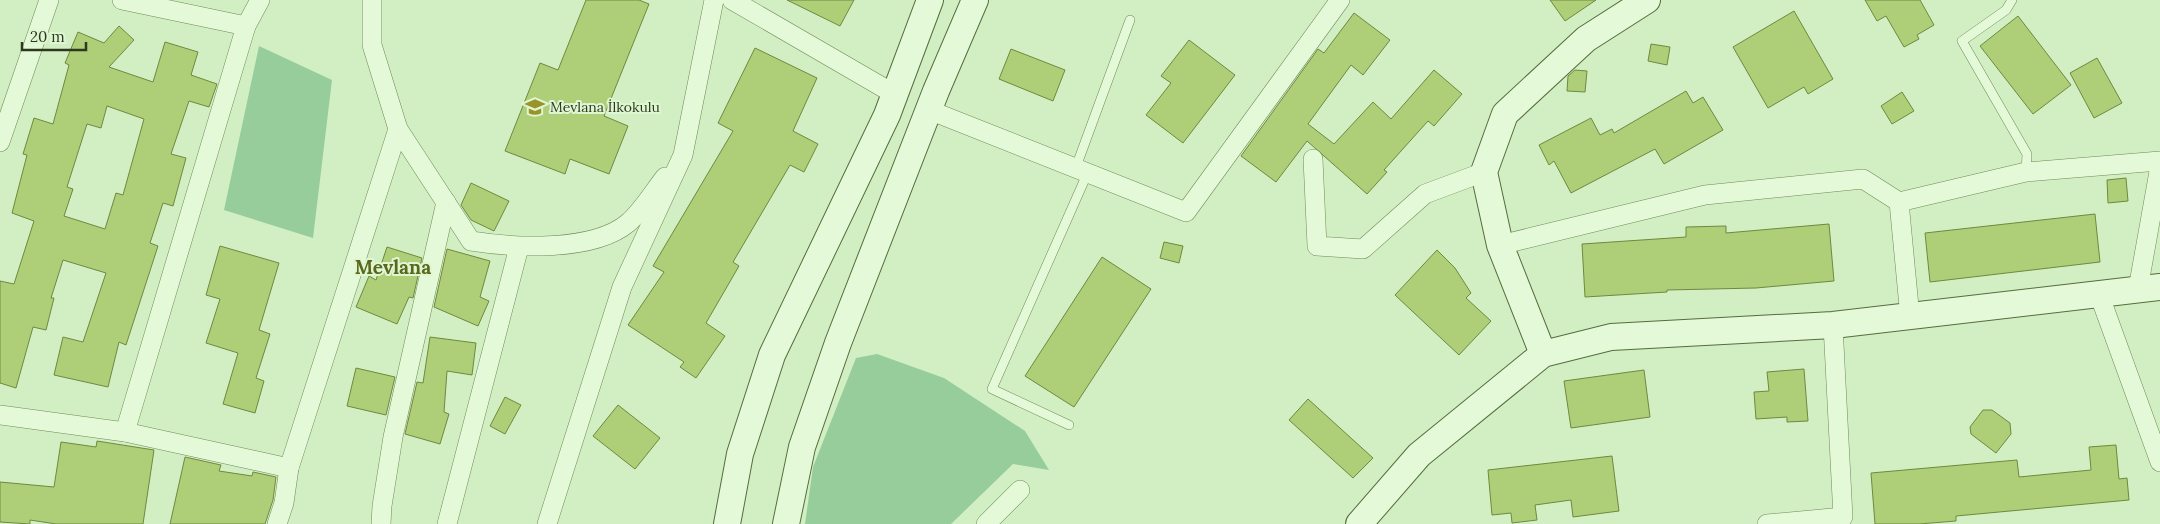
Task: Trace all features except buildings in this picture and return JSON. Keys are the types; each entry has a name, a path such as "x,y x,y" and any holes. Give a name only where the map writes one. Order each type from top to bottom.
{"street":[{"path":"0,142 49,0"},
{"path":"122,0 246,26"},
{"path":"372,0 372,45 398,129 471,241 508,247 593,242 628,223 683,155"},
{"path":"547,524 622,287 683,155 714,0"},
{"path":"732,0 896,95"},
{"path":"727,524 740,454 772,355 896,95 930,0"},
{"path":"786,524 802,448 842,334 929,110 975,0"},
{"path":"929,110 1082,169 1186,212 1340,0"},
{"path":"1543,354 1500,245 1484,172 1505,114 1586,38 1647,0"},
{"path":"125,432 246,26 259,2"},
{"path":"277,524 284,503 289,468 398,129"},
{"path":"1313,159 1317,246 1363,249 1425,194 1484,172"},
{"path":"1500,245 1705,195 1863,179 1899,202 2026,172 2160,161"},
{"path":"1359,524 1419,455 1543,354 1611,337 1833,325 2149,288 2160,166"},
{"path":"381,524 393,437 446,202"},
{"path":"1899,202 1910,317"},
{"path":"447,524 520,246"},
{"path":"2099,294 2160,462"},
{"path":"1767,524 1843,521 1833,325"},
{"path":"0,415 125,432 289,468"},
{"path":"986,524 1020,490"}],"lane":[{"path":"2012,0 2006,10 1962,41 2027,154 2026,172"},
{"path":"1069,425 992,389 1082,169 1130,20"}],"green space":[{"path":"259,46 332,80 313,238 224,210"},
{"path":"877,354 944,378 1025,431 1049,470 1013,464 951,524 805,524 813,467 856,358"}],"place":[{"name":"Mevlana İlkokulu","path":"535,107"}],"district":[{"name":"Mevlana","path":"393,267"}]}
